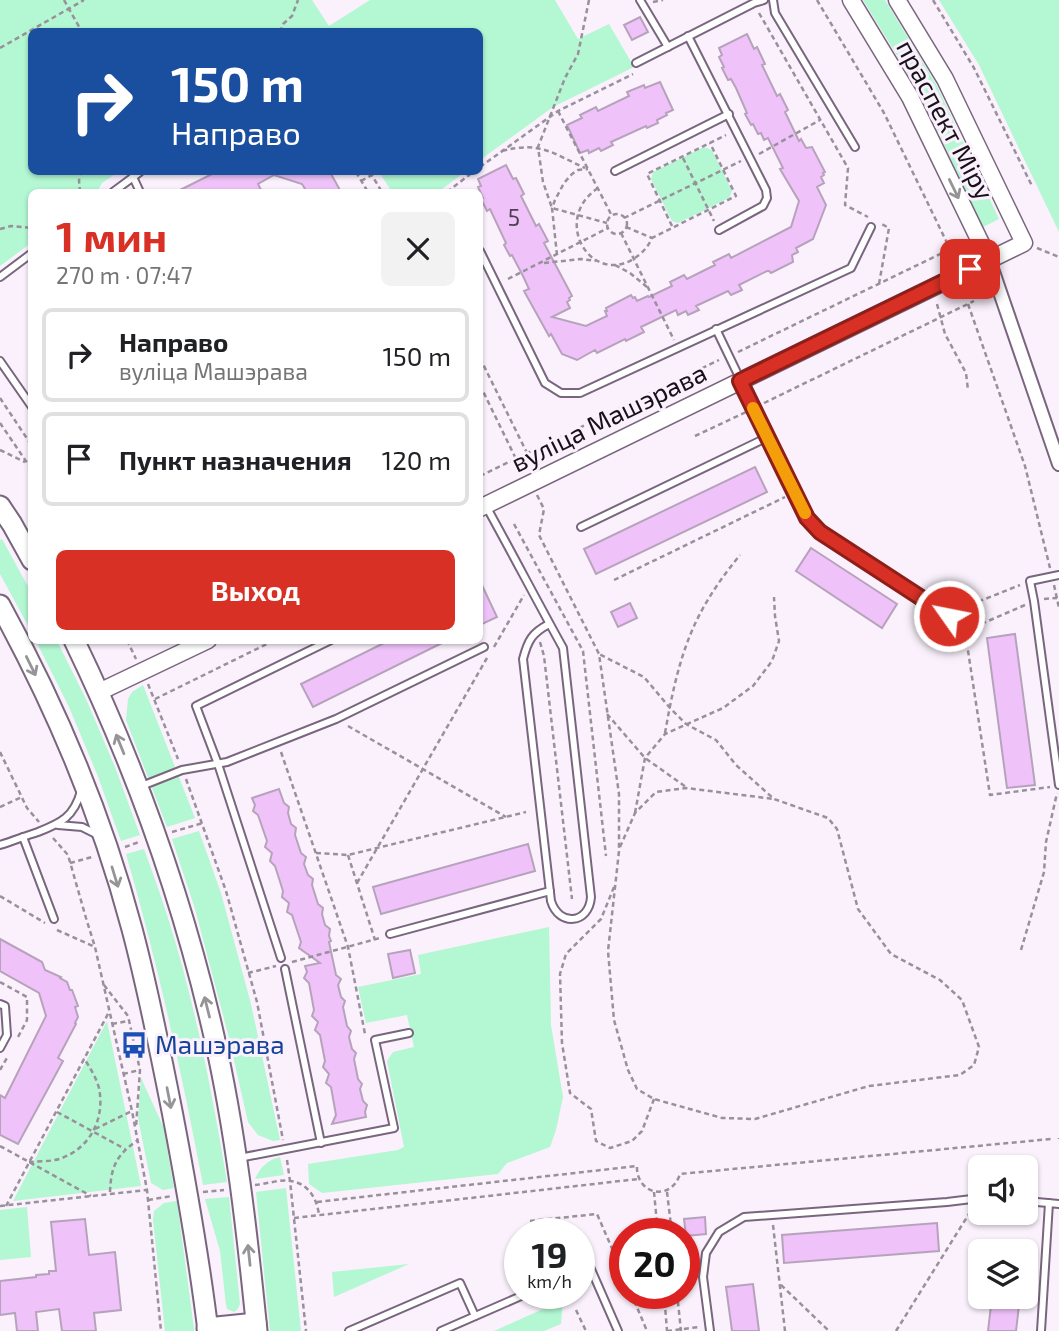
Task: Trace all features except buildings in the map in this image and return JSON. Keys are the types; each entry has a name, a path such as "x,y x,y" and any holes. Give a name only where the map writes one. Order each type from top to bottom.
{"main road":[{"path":"0,506 28,553"},
{"path":"0,605 55,714 83,782 131,928 158,1041 188,1194 208,1329 257,1327 237,1158 214,1037 198,974 181,913 138,787 76,644"}],"street":[{"name":"праспект Міру","path":"851,0 910,97 989,260 1059,464"},
{"name":"праспект Міру","path":"897,0 945,79 1024,243"},
{"name":"вуліца Машэрава","path":"483,507 1024,243"},
{"path":"99,692 200,644"}],"lane":[{"path":"640,0 668,47"},
{"path":"636,63 764,0"},
{"path":"773,0 775,13 855,147"},
{"path":"688,36 766,190 767,198 763,206 719,230"},
{"path":"615,171 729,114"},
{"path":"117,189 135,175"},
{"path":"132,177 139,189"},
{"path":"483,257 545,383 561,393 580,393 852,268 871,227"},
{"path":"0,276 28,256"},
{"path":"716,329 807,518 820,532 949,616"},
{"path":"0,361 28,401"},
{"path":"581,527 768,437"},
{"path":"483,509 563,648 591,897 591,904 583,915 577,918 563,918 553,908 523,659 527,643 537,631 549,624"},
{"path":"1056,575 1030,581 1059,785"},
{"path":"321,1143 283,964 218,764 196,706 323,644"},
{"path":"138,787 182,770 227,762 336,719 484,647"},
{"path":"0,845 58,825 75,808 83,782"},
{"path":"58,825 82,827 93,832 106,846"},
{"path":"23,837 54,919"},
{"path":"390,934 550,891"},
{"path":"0,1004 5,1006 7,1035 0,1048"},
{"path":"237,1158 394,1128 376,1040 409,1033"},
{"path":"709,1328 703,1277 706,1253 719,1232 744,1217 968,1199"},
{"path":"1038,1202 1059,1204"},
{"path":"1041,1331 1049,1203"},
{"path":"595,1278 618,1331"},
{"path":"349,1331 460,1283 475,1316"},
{"path":"441,1331 504,1303"}],"path":[{"path":"64,0 80,28"},
{"path":"35,28 84,0"},
{"path":"282,28 292,16 298,0"},
{"path":"557,255 552,208 543,182 538,147 565,78 578,54 589,0"},
{"path":"649,0 653,3 663,0"},
{"path":"483,474 950,249 884,113 817,0"},
{"path":"933,0 974,68 1032,186"},
{"path":"754,3 848,168 845,205 867,216"},
{"path":"0,48 28,32"},
{"path":"483,164 558,111 633,74"},
{"path":"558,111 612,216"},
{"path":"624,218 751,158 820,120"},
{"path":"673,227 647,174 729,133"},
{"path":"615,265 634,259 647,248 652,238 736,196 710,143"},
{"path":"497,152 516,147 538,147 588,169"},
{"path":"682,156 719,230"},
{"path":"552,208 572,174 588,169"},
{"path":"358,175 366,189"},
{"path":"361,181 368,175"},
{"path":"451,189 469,175"},
{"path":"597,261 580,242 575,223 583,200 598,188"},
{"path":"552,208 607,223"},
{"path":"619,215 624,218 626,227 621,233 615,234 608,228 607,223 612,216 619,215"},
{"path":"878,222 889,228 879,284"},
{"path":"0,229 11,226 28,228"},
{"path":"626,227 652,238"},
{"path":"508,279 608,228"},
{"path":"621,233 678,347"},
{"path":"1024,243 1059,257"},
{"path":"540,263 581,259 615,265 631,273 648,288"},
{"path":"933,287 945,334 966,373 968,390"},
{"path":"695,436 974,301"},
{"path":"968,304 1025,466 1056,575 1059,608"},
{"path":"483,364 527,453"},
{"path":"483,391 516,458"},
{"path":"0,398 28,440"},
{"path":"0,423 28,463"},
{"path":"0,450 28,463"},
{"path":"614,580 795,493"},
{"path":"544,509 539,535 599,654 619,794 619,851 608,951 614,1020 628,1070 637,1089 654,1099 722,1118 755,1119 869,1086 960,1075 974,1065 979,1047 962,1000 940,980 891,954 864,918 858,909 837,829 828,818 774,799 686,788 656,792 635,813"},
{"path":"665,734 673,689 691,632 721,577 740,555"},
{"path":"949,616 961,615 970,605 1030,581"},
{"path":"357,883 529,586"},
{"path":"619,851 635,813 645,758 665,734 723,708 752,686 772,662 779,641 774,597"},
{"path":"1021,950 1044,872 1046,842 1059,785 990,795 965,631 1034,601 1057,598"},
{"path":"537,631 544,656 572,899"},
{"path":"267,644 155,699 226,891 257,1002 290,1181 306,1331"},
{"path":"599,654 644,677 686,724 716,740 736,765 774,799"},
{"path":"607,713 645,758 686,788"},
{"path":"336,719 506,817"},
{"path":"278,742 348,947 367,1041"},
{"path":"0,752 27,808 68,855 95,947 147,1189 161,1331"},
{"path":"0,807 22,797"},
{"path":"316,853 348,855 526,812"},
{"path":"70,863 106,846 156,837 203,823"},
{"path":"348,855 375,940"},
{"path":"616,884 601,919 566,954 560,974 562,1043 570,1093 591,1110 596,1141 610,1148 632,1141 642,1131 654,1099"},
{"path":"292,962 390,934"},
{"path":"248,973 283,964"},
{"path":"103,985 128,1016 140,1070 136,1130"},
{"path":"6,1206 109,1012"},
{"path":"112,1024 128,1020"},
{"path":"29,1162 59,1159 74,1152 94,1131 99,1117 98,1086 84,1058"},
{"path":"123,1074 140,1070"},
{"path":"94,1131 132,1111"},
{"path":"56,1112 125,1149"},
{"path":"317,1202 637,1166 638,1179 654,1192 667,1190 678,1181 680,1174 1051,1139"},
{"path":"110,1194 116,1160 138,1140"},
{"path":"0,1146 91,1196"},
{"path":"294,1217 638,1179"},
{"path":"148,1200 290,1181 307,1188 317,1202 318,1215"},
{"path":"0,1206 147,1189"},
{"path":"667,1190 670,1218"},
{"path":"654,1192 656,1218"},
{"path":"559,1218 597,1214 609,1241"},
{"path":"772,1215 785,1331"},
{"path":"896,1331 968,1216"},
{"path":"780,1283 829,1331"},
{"path":"638,1309 647,1331"},
{"path":"665,1309 667,1331 709,1328"},
{"path":"679,1309 681,1330"},
{"path":"576,1310 586,1331"}],"green space":[{"path":"0,0 312,0 329,26 370,0 555,0 578,39 609,24 634,67 553,107 483,158 483,28 28,28 28,175 114,175 102,183 99,189 28,189 28,245 0,266"},
{"path":"863,0 885,0 936,84 999,219 983,227 920,93"},
{"path":"939,0 1059,0 1059,232 979,65"},
{"path":"704,147 712,150 732,191 729,198 678,223 672,221 651,179 653,172"},
{"path":"381,175 461,175 442,189 390,189"},
{"path":"2,539 28,587 28,625 0,574"},
{"path":"38,644 58,644 86,699 140,835 121,841 69,707"},
{"path":"143,685 195,818 167,827 126,720 128,699 132,692"},
{"path":"199,831 221,893 251,1004 280,1140 273,1141 258,1135 248,1122 195,909 172,839"},
{"path":"144,849 186,981 209,1081 227,1182 203,1185 169,1019 126,854"},
{"path":"549,927 551,1025 563,1097 550,1147 507,1163 498,1174 322,1193 309,1184 308,1164 404,1147 387,1061 393,1052 414,1047 407,1015 366,1023 358,987 421,974 418,955"},
{"path":"107,1021 141,1186 13,1201"},
{"path":"141,1078 163,1126 174,1188 163,1190 151,1183 138,1118"},
{"path":"280,1157 284,1175 255,1179 265,1165"},
{"path":"286,1188 301,1331 270,1331 256,1192"},
{"path":"229,1197 240,1304 234,1312 227,1309 220,1251 205,1199"},
{"path":"177,1201 194,1331 165,1331 153,1220 154,1211 164,1203"},
{"path":"27,1207 31,1257 0,1260 0,1210"},
{"path":"409,1264 334,1297 332,1272"},
{"path":"543,1309 562,1309 561,1324 544,1331 494,1331"}],"slow traffic":[{"path":"753,408 805,513"}],"place":[{"name":"Машэрава","path":"134,1045"}],"route":[{"path":"949,616 820,532 807,518 740,381 970,269"}]}
